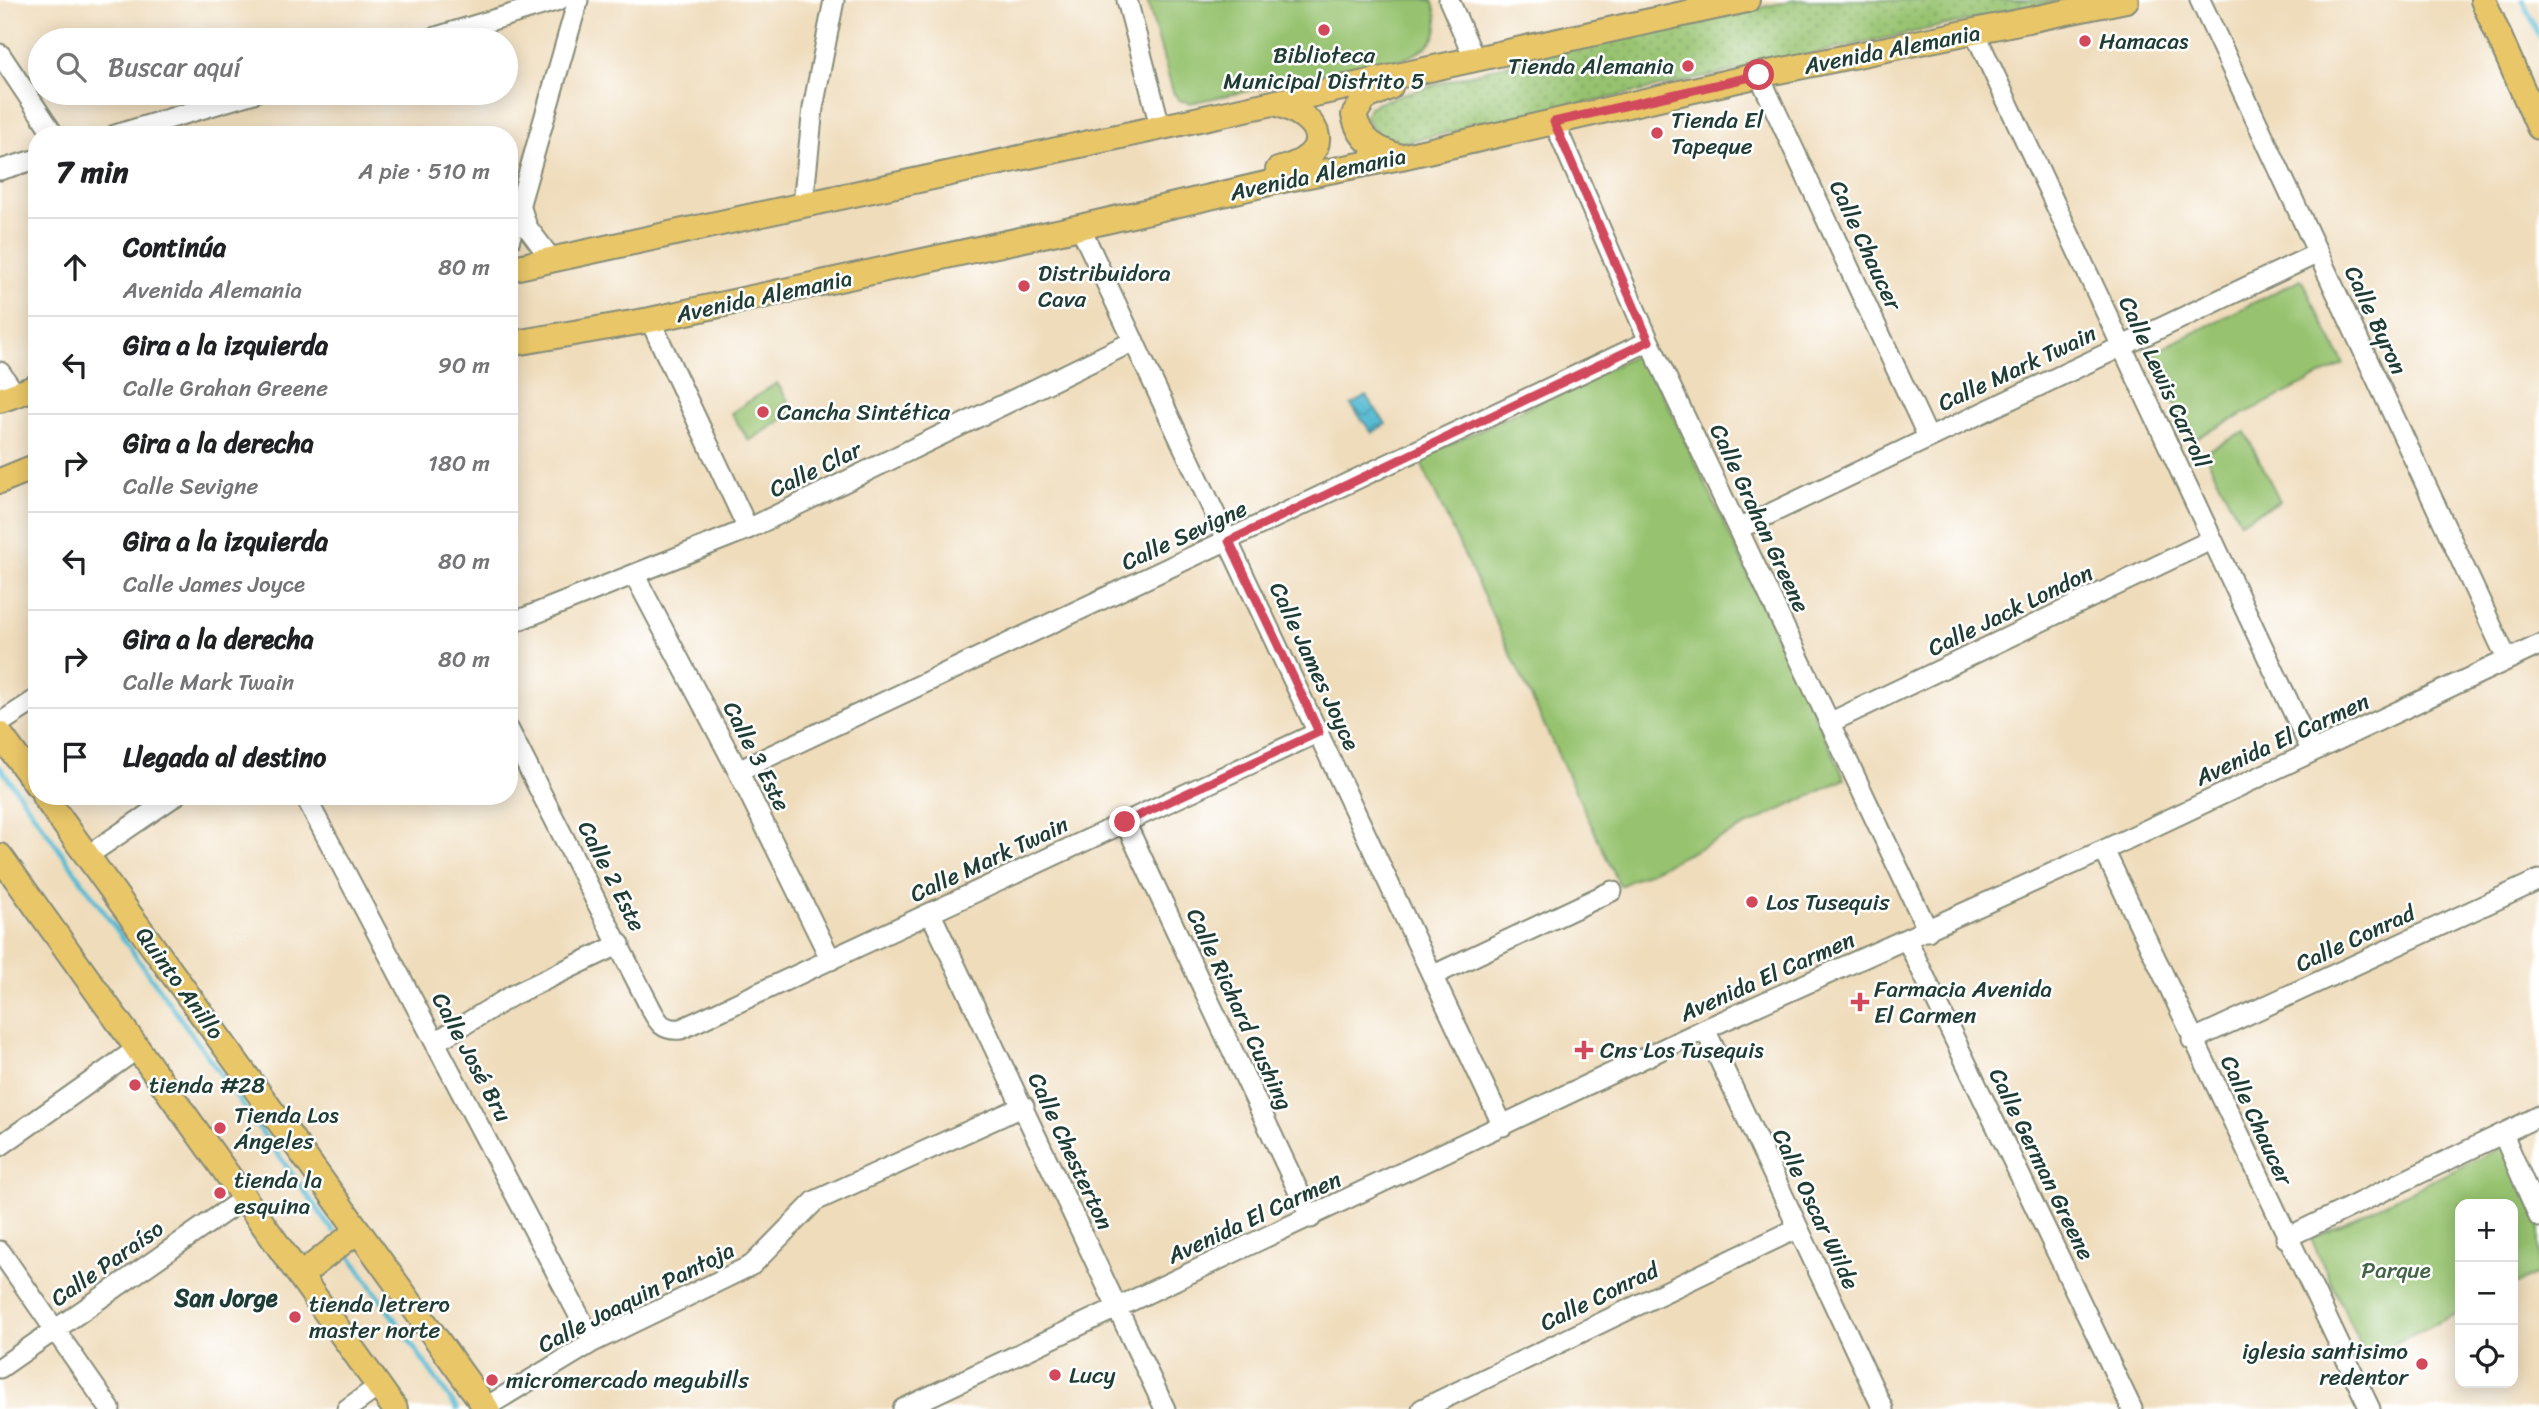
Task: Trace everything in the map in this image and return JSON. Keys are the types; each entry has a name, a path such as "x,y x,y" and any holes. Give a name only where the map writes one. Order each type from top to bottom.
{"main road":[{"name":"Avenida Alemania","path":"518,342 650,320 1401,157 1759,75 2126,0"},
{"path":"2483,0 2539,127"},
{"path":"518,267 1735,1"},
{"path":"1401,157 1367,141 1358,130 1354,115 1365,97 1373,92 1422,78 1439,67"},
{"path":"1175,205 1224,183 1304,161 1314,148 1314,128 1302,113 1274,103"},
{"path":"4,476 28,469"},
{"path":"0,734 28,773"},
{"name":"Quinto Anillo","path":"51,805 486,1408"},
{"path":"0,856 395,1409"},
{"path":"301,1275 357,1231"}],"street":[{"path":"466,28 559,0"},
{"path":"518,216 578,0"},
{"path":"803,205 813,108 834,0"},
{"path":"1127,0 1160,126"},
{"path":"1449,0 1475,60"},
{"name":"Calle Byron","path":"2200,0 2507,659"},
{"name":"Calle Lewis Carroll","path":"1975,33 2312,752"},
{"path":"0,54 28,96"},
{"name":"Calle Chaucer","path":"1759,75 1928,437"},
{"path":"34,105 48,126"},
{"path":"145,126 214,105"},
{"name":"Calle Grahan Greene","path":"1554,122 1649,341 1928,931"},
{"path":"0,170 28,162"},
{"path":"521,208 527,227 552,260"},
{"name":"Calle James Joyce","path":"1080,227 1503,1126"},
{"name":"Calle Mark Twain","path":"1738,529 2318,253"},
{"path":"650,320 748,529"},
{"name":"Calle Clar","path":"518,621 748,529 1134,341"},
{"name":"Calle Sevigne","path":"738,771 1649,341"},
{"path":"0,372 18,394"},
{"name":"Calle Jack London","path":"1829,723 2211,540"},
{"name":"Calle 3 Este","path":"635,576 738,771 831,960"},
{"name":"Avenida El Carmen","path":"915,1406 1116,1307 1311,1218 1705,1029 2104,850 2539,645"},
{"path":"0,723 28,705"},
{"name":"Calle Mark Twain","path":"681,1029 1319,732"},
{"name":"Calle 2 Este","path":"518,747 660,1025 670,1030 681,1029"},
{"path":"88,856 162,805"},
{"name":"Calle José Bru","path":"310,805 437,1041 593,1342"},
{"name":"Calle Richard Cushing","path":"1125,822 1311,1218"},
{"name":"Calle Chaucer","path":"2104,850 2286,1238 2370,1409"},
{"name":"Calle Conrad","path":"2192,1040 2539,880"},
{"path":"1434,975 1612,891"},
{"name":"Calle Chesterton","path":"931,914 1165,1409"},
{"name":"Calle German Greene","path":"1907,940 2132,1409"},
{"path":"437,1041 513,995 620,944"},
{"name":"Calle Oscar Wilde","path":"1705,1029 1882,1409"},
{"path":"0,1146 137,1049"},
{"name":"Calle Joaquin Pantoja","path":"486,1408 593,1342 752,1265 815,1201 1024,1106"},
{"path":"2286,1238 2539,1116"},
{"path":"2503,1134 2539,1217"},
{"name":"Calle Paraíso","path":"0,1368 243,1199"},
{"name":"Calle Conrad","path":"1422,1409 1798,1228"},
{"path":"0,1251 110,1409"},
{"path":"347,1409 379,1386"}],"green space":[{"path":"1147,0 1432,0 1437,28 1431,42 1406,58 1190,103 1179,100 1173,92"},
{"path":"1795,0 2062,0 1396,144 1380,137 1365,117 1369,107 1396,96 1530,58"},
{"path":"2301,279 2344,364 2192,440 2149,355"},
{"path":"1643,352 1845,779 1620,886 1419,459"},
{"name":"Cancha Sintética","path":"777,383 795,412 749,441 731,413"},
{"path":"2245,432 2280,501 2240,522 2204,452"},
{"name":"Parque","path":"2506,1145 2539,1223 2539,1273 2518,1284 2518,1199 2455,1199 2455,1314 2366,1357 2311,1239"}],"water":[{"path":"1366,396 1386,424 1372,433 1351,405"}],"waterway":[{"path":"2523,0 2539,36"},
{"path":"0,767 333,1231"},
{"path":"349,1254 457,1409"}],"place":[{"name":"Biblioteca Municipal Distrito 5","path":"1324,30"},
{"name":"Hamacas","path":"2085,41"},
{"name":"Tienda Alemania","path":"1688,66"},
{"name":"Tienda El Tapeque","path":"1657,133"},
{"name":"Distribuidora Cava","path":"1024,286"},
{"name":"Cancha Sintética","path":"763,412"},
{"name":"Los Tusequis","path":"1752,902"},
{"name":"Farmacia Avenida El Carmen","path":"1860,1002"},
{"name":"Cns Los Tusequis","path":"1584,1050"},
{"name":"tienda #28","path":"135,1085"},
{"name":"Tienda Los Ángeles","path":"220,1128"},
{"name":"tienda la esquina","path":"220,1193"},
{"name":"tienda letrero master norte","path":"295,1317"},
{"name":"iglesia santisimo redentor","path":"2422,1364"},
{"name":"Lucy","path":"1055,1375"},
{"name":"micromercado megubills","path":"492,1380"}],"district":[{"name":"San Jorge","path":"226,1298"}],"route":[{"path":"1125,822 1319,732 1229,541 1649,341 1554,122 1759,75"}]}
